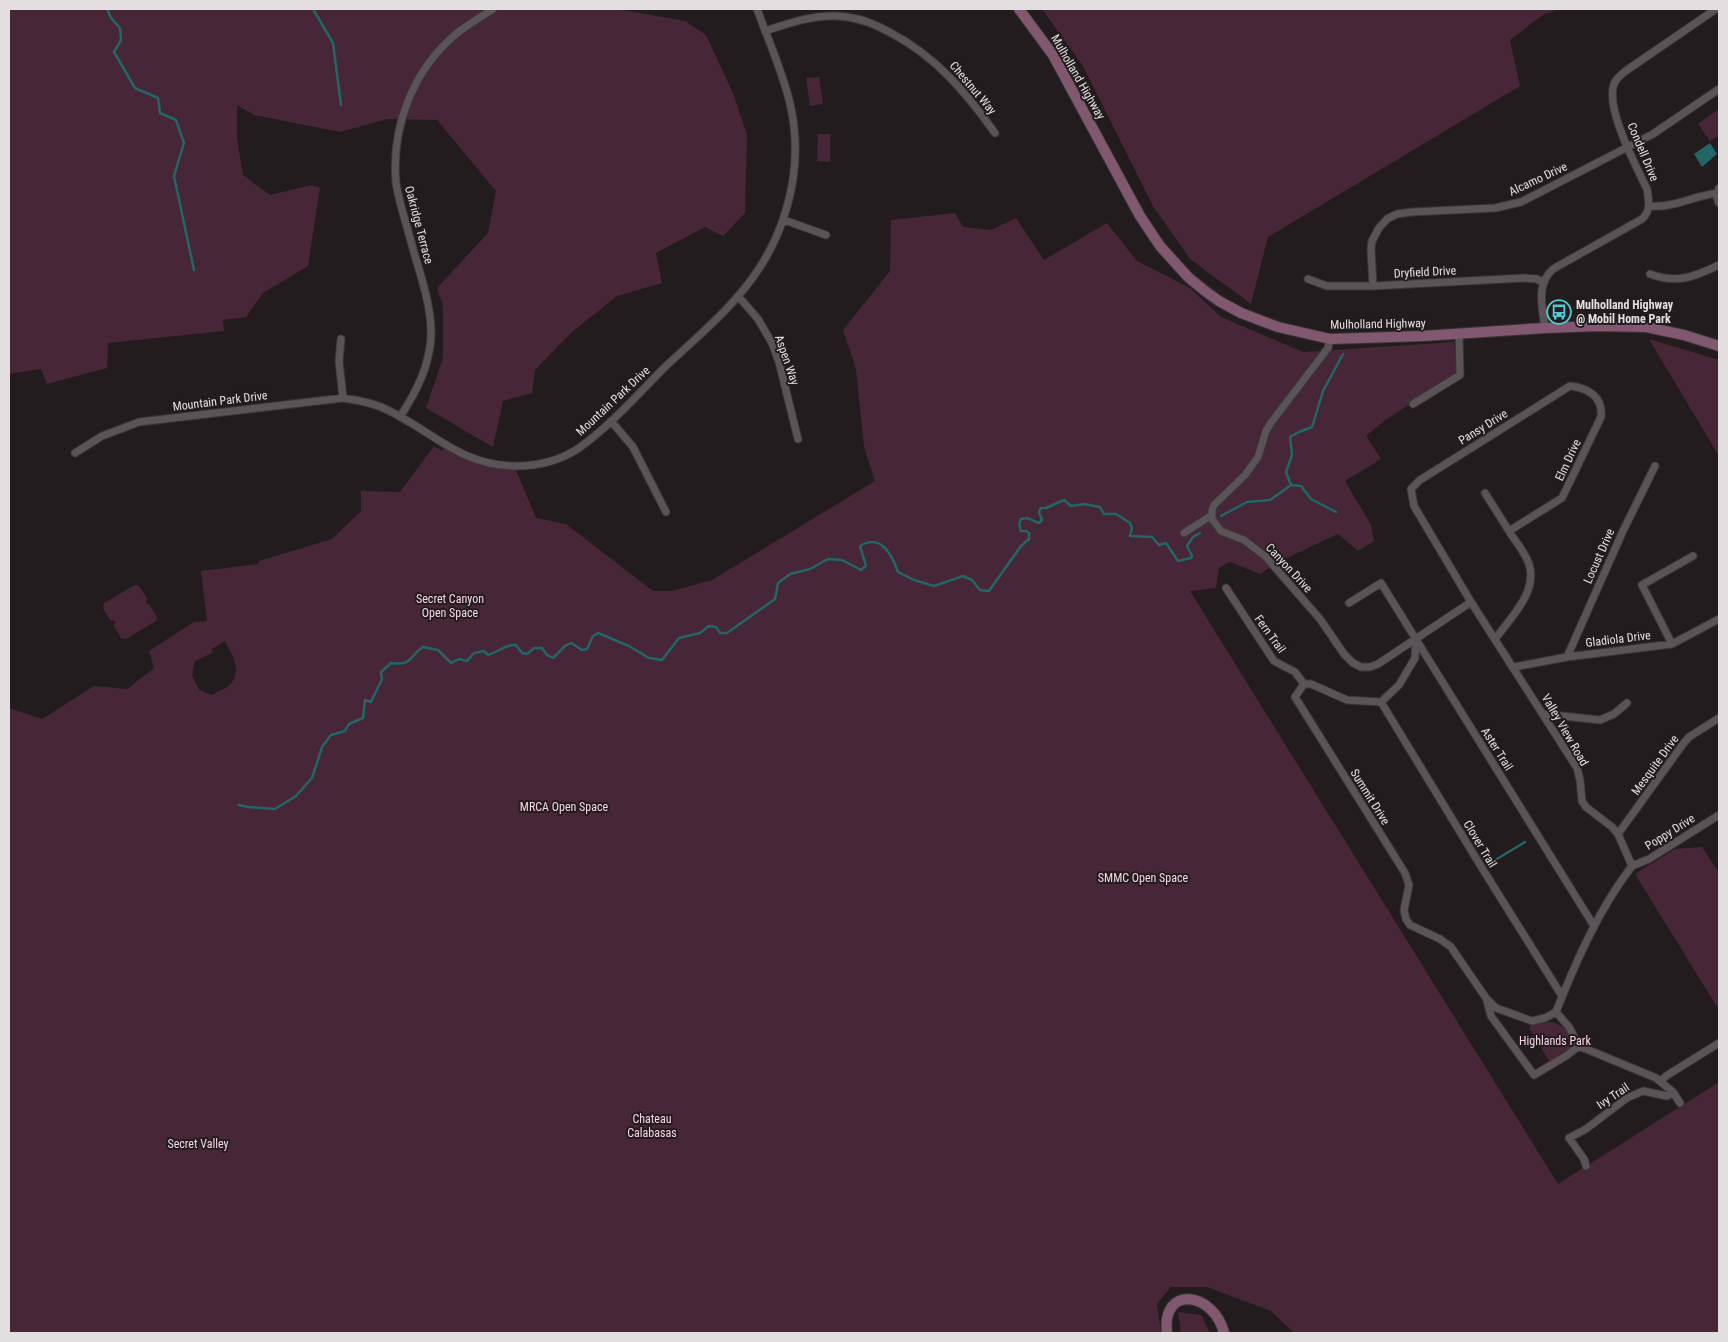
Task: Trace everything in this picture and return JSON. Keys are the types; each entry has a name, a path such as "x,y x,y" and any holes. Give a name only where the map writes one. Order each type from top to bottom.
{"main road":[{"name":"Mulholland Highway","path":"1019,9 1053,54 1140,216 1160,246 1205,291 1242,313 1278,327 1330,339 1599,326 1646,327 1719,346"},
{"path":"1167,1333 1166,1325 1170,1310 1177,1302 1187,1298 1206,1304 1216,1315 1224,1333"}],"street":[{"name":"Oakridge Terrace","path":"400,417 418,387 426,369 431,337 429,308 396,184 396,154 399,128 405,104 417,81 435,54 456,34 493,9"},
{"name":"Mountain Park Drive","path":"75,453 102,436 139,422 343,398 382,407 470,459 497,465 538,464 559,458 578,448 610,421 738,296 760,268 784,220 792,180 796,137 793,113 786,85 757,9"},
{"name":"Condell Drive","path":"1649,206 1647,189 1621,134 1612,91 1618,77 1716,9"},
{"name":"Chestnut Way","path":"765,31 792,22 830,16 848,17 882,28 934,61 954,80 994,133"},
{"name":"Alcamo Drive","path":"1373,286 1370,249 1379,228 1387,220 1398,214 1412,212 1495,208 1521,202 1627,147 1681,116 1719,89"},
{"path":"1545,328 1541,293 1546,275 1553,268 1642,220 1648,213 1649,206 1678,204 1718,191 1719,203"},
{"path":"784,220 826,235"},
{"path":"1650,274 1671,279 1684,278 1719,265"},
{"name":"Dryfield Drive","path":"1308,279 1327,286 1373,286 1524,278 1537,279 1544,283"},
{"name":"Aspen Way","path":"738,296 758,319 772,343 779,362 798,439"},
{"path":"1413,404 1460,375 1459,334"},
{"path":"341,339 339,361 343,398"},
{"path":"1184,533 1212,515 1212,510 1217,502 1250,470 1258,457 1270,424 1328,348 1330,339"},
{"name":"Pansy Drive","path":"1411,489 1420,480 1570,386"},
{"name":"Elm Drive","path":"1509,531 1562,498 1601,417 1601,407 1594,395 1587,389 1570,386"},
{"path":"610,421 633,447 666,512"},
{"name":"Locust Drive","path":"1567,657 1623,531 1655,466"},
{"name":"Valley View Road","path":"1411,489 1414,506 1471,602 1496,638 1577,768 1582,801 1586,807 1618,834 1632,866"},
{"path":"1485,493 1528,562 1530,577 1527,594 1496,638"},
{"name":"Canyon Drive","path":"1212,515 1214,524 1221,531 1244,540 1266,558 1320,619 1344,654 1353,663 1361,667 1370,667 1378,664 1471,602"},
{"path":"1672,644 1642,585 1693,556"},
{"name":"Aster Trail","path":"1350,603 1381,584 1594,926"},
{"name":"Fern Trail","path":"1226,588 1274,661 1295,672 1304,684"},
{"name":"Gladiola Drive","path":"1514,667 1567,657 1672,644 1719,618"},
{"path":"1304,684 1311,684 1347,700 1381,702 1399,685 1415,658 1416,639"},
{"name":"Summit Drive","path":"1304,684 1295,696 1295,699 1405,873 1409,885 1404,910 1410,925 1440,939 1451,947 1486,998 1496,1008 1532,1021 1545,1018 1556,1012"},
{"name":"Clover Trail","path":"1381,702 1562,996"},
{"path":"1544,714 1600,720 1614,714 1627,704"},
{"name":"Mesquite Drive","path":"1618,834 1689,737 1719,718"},
{"name":"Poppy Drive","path":"1632,866 1649,859 1719,815"},
{"path":"1632,866 1616,887 1594,926 1556,1012 1569,1028 1579,1046 1661,1082 1673,1092 1680,1103"},
{"path":"1486,998 1492,1016 1534,1075 1579,1046"},
{"path":"1661,1082 1666,1076 1719,1043"},
{"name":"Ivy Trail","path":"1586,1166 1584,1159 1569,1138 1586,1129 1627,1098 1642,1090 1667,1096 1673,1092"}],"green space":[{"path":"9,9 617,9 685,21 706,35 733,93 747,135 745,213 723,236 705,227 656,253 662,283 617,296 572,332 535,370 532,393 503,401 493,447 426,408 443,358 443,306 437,288 488,233 496,191 437,120 387,119 340,132 254,115 237,105 237,139 243,175 270,195 311,185 320,188 308,266 263,293 246,317 223,320 224,331 108,343 107,368 47,384 41,369 9,374"},
{"path":"1042,9 1560,9 1544,14 1510,40 1520,86 1268,237 1251,304 1190,259 1153,206 1083,66"},
{"path":"819,77 823,104 810,106 806,78"},
{"path":"1719,109 1719,135 1710,141 1698,124"},
{"path":"818,134 830,134 830,162 817,161"},
{"path":"955,213 963,227 991,230 1016,218 1044,260 1107,223 1137,261 1190,288 1221,317 1303,352 1454,342 1456,374 1384,421 1366,436 1381,459 1345,481 1371,525 1374,541 1358,551 1338,534 1278,562 1260,574 1230,562 1219,568 1216,588 1190,591 1558,1184 1719,1082 1719,1333 1294,1333 1271,1311 1207,1287 1171,1287 1157,1304 1161,1333 9,1333 9,708 42,719 94,686 127,689 154,668 149,651 194,622 207,621 201,571 258,564 259,561 332,539 361,511 361,491 400,492 434,446 442,451 446,444 468,455 513,464 536,518 566,524 653,591 672,591 712,580 875,481 864,447 856,369 843,330 890,271 891,220","holes":["225,641 236,666 235,677 225,688 212,695 199,690 192,675 195,661 212,653 212,649"]},
{"path":"1649,339 1719,360 1719,456"},
{"path":"135,585 139,586 147,598 146,603 150,605 157,617 156,621 126,639 121,638 114,626 115,621 110,620 103,608 104,603"},
{"path":"1702,847 1719,873 1719,1010 1635,874 1675,849"},
{"name":"Highlands Park","path":"1552,1022 1568,1032 1572,1044 1571,1049 1550,1062 1529,1028 1532,1023"},
{"path":"1178,1312 1201,1315 1210,1333 1181,1333"}],"water":[{"path":"1710,143 1717,154 1702,167 1694,154"}],"waterway":[{"path":"107,9 111,18 120,28 121,40 114,52 135,88 158,98 160,113 176,120 184,143 174,176 194,270"},
{"path":"313,9 333,43 341,105"},
{"path":"1221,516 1247,502 1270,500 1291,485 1286,472 1292,455 1290,437 1312,427 1323,391 1343,354"},
{"path":"1291,485 1301,486 1311,499 1336,512"},
{"path":"239,805 275,809 296,796 312,778 322,747 331,735 345,731 349,724 363,718 365,700 371,702 382,679 381,672 391,663 407,662 423,647 438,650 451,663 459,659 467,661 474,653 484,651 488,655 512,645 516,645 522,653 527,654 534,648 542,648 547,655 553,658 565,646 571,643 582,650 587,649 593,636 598,633 629,646 649,658 662,660 679,638 700,633 709,626 716,627 720,633 727,633 775,599 778,583 790,574 810,569 828,559 842,560 861,570 866,566 860,546 874,542 885,548 898,572 914,580 934,586 963,576 972,580 980,590 989,591 1021,546 1029,539 1029,533 1021,531 1019,524 1021,519 1027,518 1039,523 1042,520 1039,512 1041,508 1046,508 1064,500 1071,506 1084,504 1100,507 1104,514 1116,514 1130,523 1132,528 1130,536 1152,537 1159,545 1166,543 1178,561 1191,558 1192,556 1187,546 1193,537 1200,533"},
{"path":"1487,865 1525,842"}],"place":[{"name":"Mulholland Highway @ Mobil Home Park","path":"1559,312"}],"park label":[{"name":"Secret Canyon Open Space","path":"450,606"},
{"name":"MRCA Open Space","path":"564,807"},
{"name":"SMMC Open Space","path":"1143,878"},
{"name":"Chateau Calabasas","path":"652,1126"},
{"name":"Secret Valley","path":"198,1144"}]}
